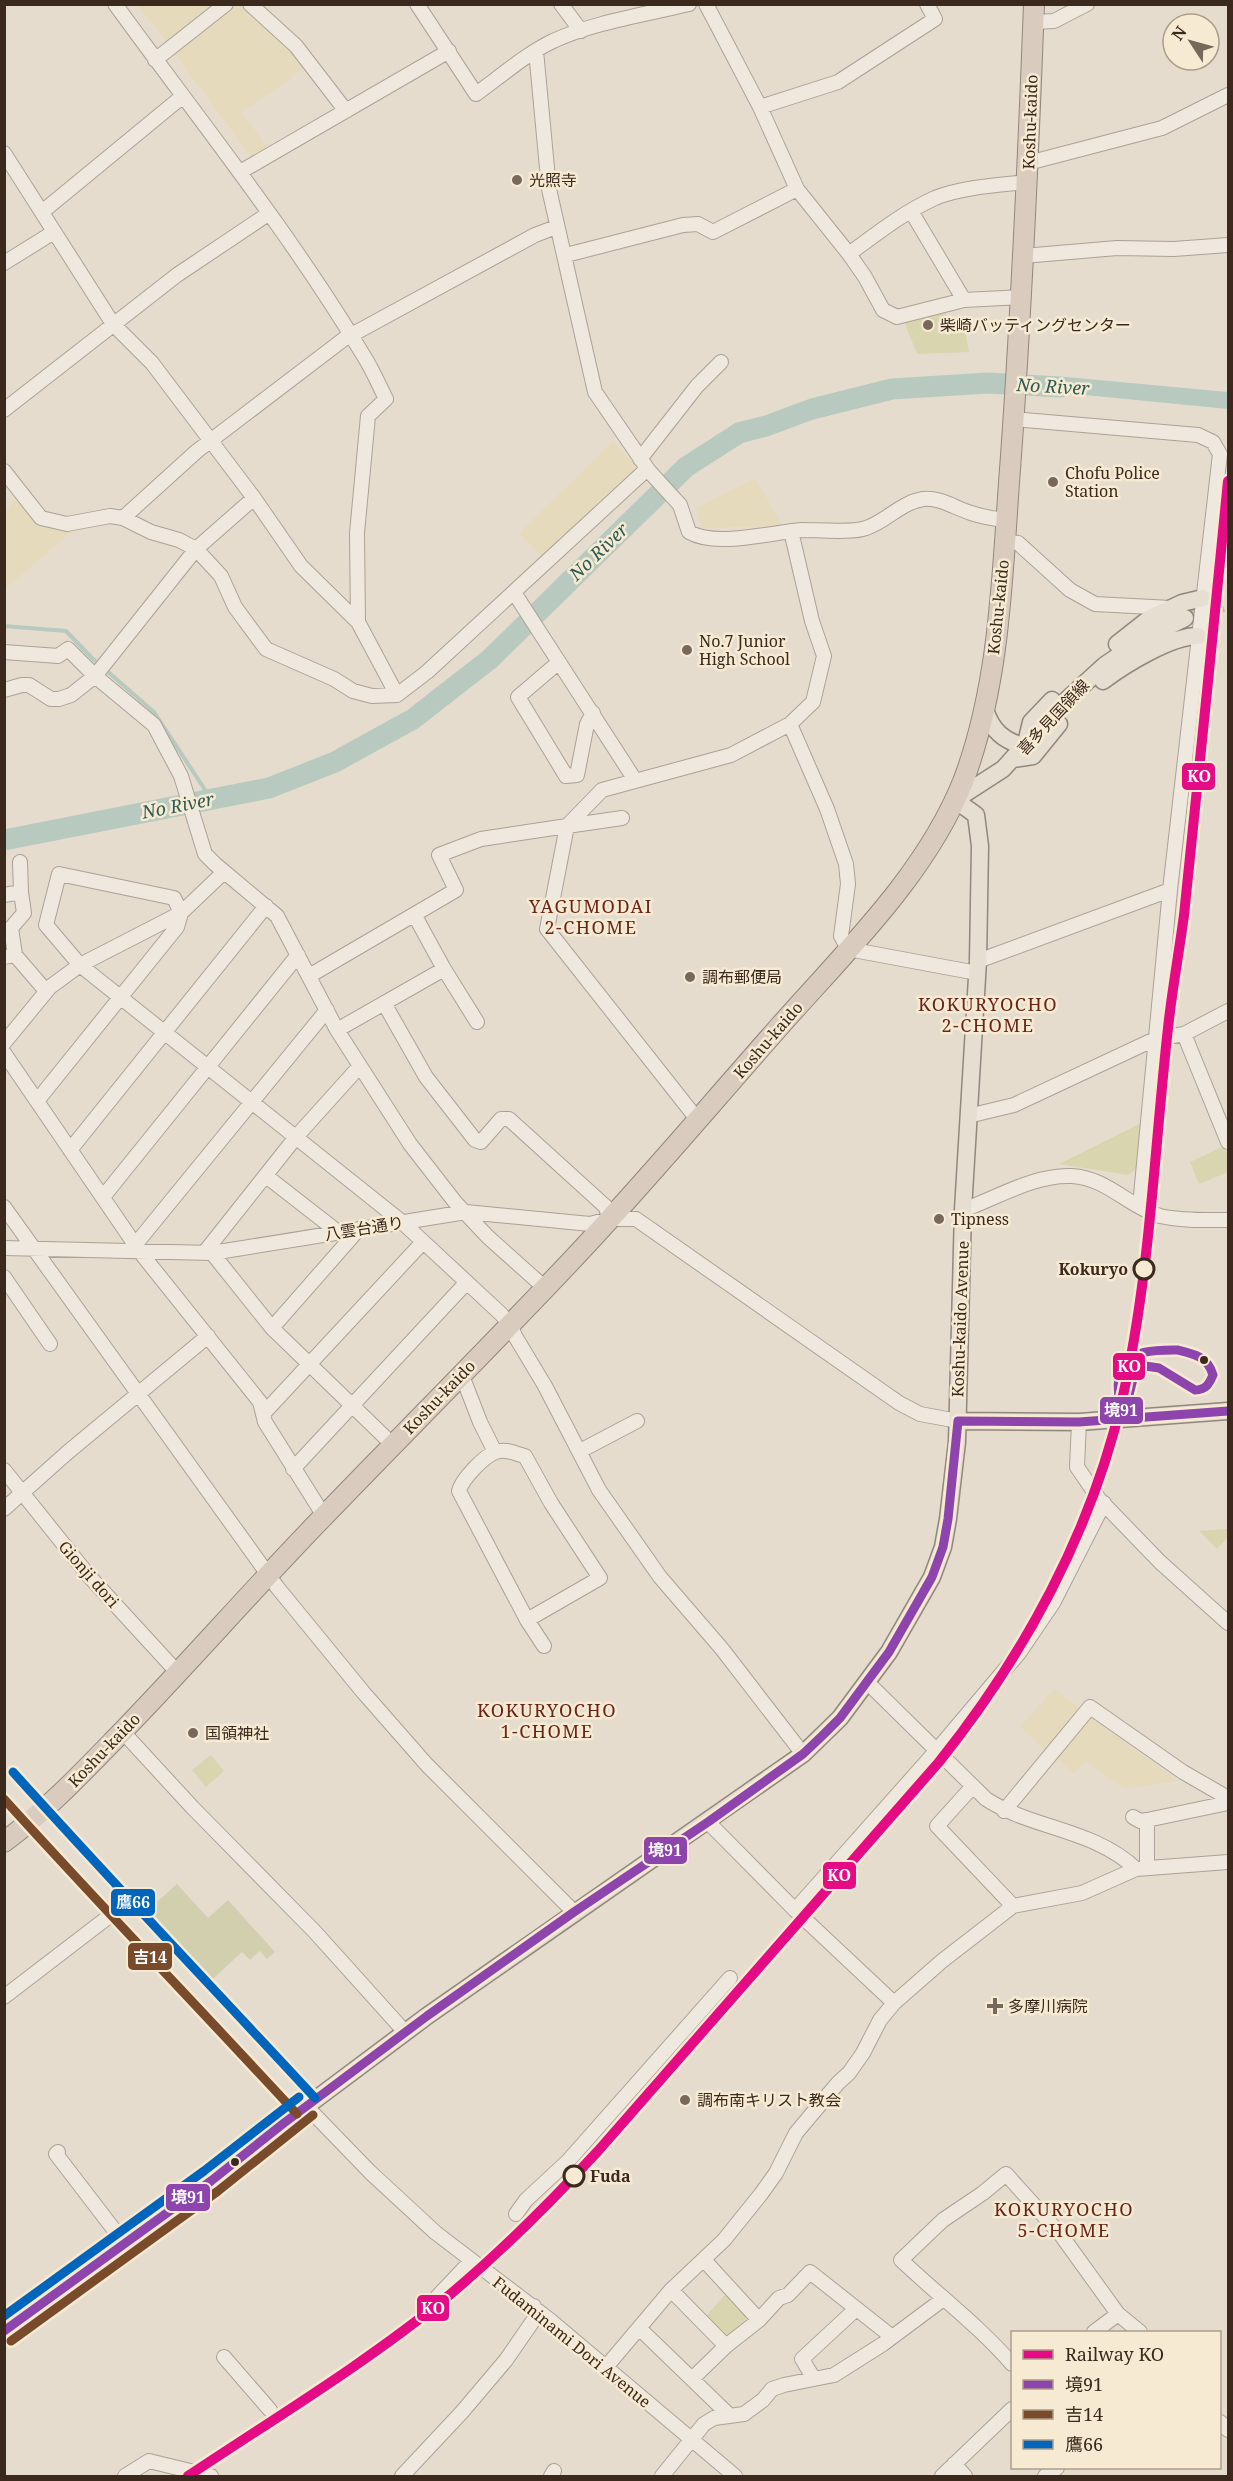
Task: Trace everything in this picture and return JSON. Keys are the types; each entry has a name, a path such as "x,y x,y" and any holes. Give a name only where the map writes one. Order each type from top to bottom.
{"highway":[{"name":"Koshu-kaido","path":"4,1842 37,1817 122,1731 269,1573 545,1288 591,1230 636,1189 848,949 923,858 943,825 963,780 985,710 991,675 1015,412 1034,13"}],"main road":[{"path":"1019,753 1031,722 1068,683 1150,618 1171,608 1203,598"},
{"name":"喜多見国領線","path":"955,800 1003,769 1060,706 1094,674 1145,638 1185,618"},
{"path":"985,710 997,734 1019,753 1034,756 1074,707 1115,672 1178,639 1198,636"},
{"name":"Koshu-kaido Avenue","path":"4,2331 211,2181 405,2032 803,1754 840,1718 889,1652 932,1577 943,1547 949,1512 958,1421 963,1210 977,967 980,846 976,815 955,800"},
{"path":"958,1421 1078,1422 1228,1411"},
{"path":"4,1780 120,1908 164,1951 306,2106"}],"street":[{"path":"115,4 240,172 351,336 386,399 368,416 357,533 358,622"},
{"path":"155,60 226,4"},
{"path":"250,4 296,46 346,111"},
{"path":"417,4 476,94 536,51 581,31 689,4"},
{"path":"561,4 581,31"},
{"path":"706,4 760,107 797,189 849,254 883,310 897,317 964,300 1022,297"},
{"path":"760,107 838,82 935,19 927,4"},
{"path":"1034,13 1053,21 1087,4"},
{"path":"240,172 448,51"},
{"path":"536,51 549,189 556,227 566,255 595,392 645,466 680,505 689,532 698,537 747,538 790,531 865,529 906,504 923,499 936,499 970,513 1006,520"},
{"path":"849,254 936,198 987,186 1162,128 1228,95"},
{"path":"42,212 183,96"},
{"path":"4,153 113,324 152,363 254,498 301,566 358,622 397,695"},
{"path":"566,255 683,225 698,224 713,232 797,189"},
{"path":"911,212 964,300"},
{"path":"4,410 177,274 268,214"},
{"path":"123,518 211,441 351,336 535,235 556,227"},
{"path":"4,263 54,232"},
{"path":"1023,256 1117,248 1174,249 1228,245"},
{"path":"4,471 41,518 67,524 110,516 123,518 151,532 179,540 196,549 221,576 235,607 266,649 334,679 353,690 372,696 397,695 456,649 516,595 645,466 697,386 721,362"},
{"path":"1015,412 1198,435 1213,442 1220,454 1170,890 1140,1206"},
{"path":"4,690 29,685 45,696 59,699 71,695 94,676 196,549 254,498"},
{"path":"697,1119 547,928 567,826 602,790 731,755 790,724 813,702 824,656 812,621 790,531"},
{"path":"1005,541 1018,543 1070,590 1095,604 1171,608"},
{"path":"516,595 635,780"},
{"path":"4,652 58,656 68,649 94,676 154,725 183,781 205,854 277,916 337,1030 410,1144 455,1202 488,1237 545,1288"},
{"path":"559,662 518,697 566,776 577,775 587,724 593,713"},
{"path":"790,724 827,809 846,864 848,884 841,936 848,949 977,967 1170,890"},
{"path":"309,976 456,890 439,855 481,839 622,818"},
{"path":"20,862 24,913 11,928 10,956 46,991"},
{"path":"4,1043 46,991 80,965 182,913 224,872"},
{"path":"37,1101 120,997 177,927 182,913 174,898 58,874 46,926 80,965 120,997 296,1137 402,1222 510,1324 599,1490 660,1577 722,1649 803,1754"},
{"path":"4,895 21,892"},
{"path":"70,1150 266,906"},
{"path":"415,916 477,1022"},
{"path":"103,1197 298,956"},
{"path":"337,1030 444,969"},
{"path":"384,1003 426,1077 476,1140 481,1142 501,1119 509,1119 608,1213 636,1219 899,1403 920,1414 958,1421"},
{"path":"137,1248 327,1010"},
{"path":"968,1116 1014,1105 1155,1039 1184,1034 1228,1011"},
{"path":"1184,1034 1228,1142"},
{"path":"4,1053 137,1248 260,1402 263,1414 293,1469 324,1516"},
{"path":"359,1067 296,1137 208,1253 272,1328 393,1445"},
{"path":"266,1176 338,1232"},
{"path":"963,1210 1043,1179 1073,1176 1106,1185 1158,1215 1191,1220 1228,1220"},
{"path":"4,1207 277,1587 363,1692 427,1765 574,1912"},
{"name":"八雲台通り","path":"4,1248 137,1248 208,1253 466,1212 591,1230"},
{"path":"272,1328 358,1230"},
{"path":"263,1414 423,1242"},
{"path":"4,1277 50,1344"},
{"path":"293,1469 467,1282"},
{"path":"4,1509 208,1336"},
{"path":"461,1373 480,1422 495,1452"},
{"path":"580,1451 637,1421"},
{"path":"1078,1422 1077,1467 1104,1503 1160,1562 1228,1623"},
{"path":"527,1620 600,1578 551,1503 525,1456 506,1451 495,1452 461,1482 459,1491 527,1620 544,1646"},
{"name":"Gionji dori","path":"4,1470 89,1576 178,1673"},
{"path":"795,1910 937,1750 1019,1653 1053,1603 1104,1503"},
{"path":"868,1683 986,1799 1004,1811 1069,1831 1141,1869"},
{"path":"1004,1811 1090,1707 1228,1801"},
{"path":"122,1731 192,1807 315,1932 405,2032"},
{"path":"973,1786 937,1826 1013,1906"},
{"path":"1133,1817 1140,1821 1147,1820 1228,1801"},
{"path":"1141,1869 1147,1820"},
{"path":"708,1822 795,1910 894,2003"},
{"path":"606,2367 671,2290 724,2240 766,2187 776,2173 796,2133 849,2073 863,2053 880,2020 894,2003 942,1961 1013,1906 1082,1893 1141,1869 1228,1862"},
{"path":"4,1997 120,1908"},
{"path":"516,2214 526,2200 568,2161 730,1978"},
{"name":"Fudaminami Dori Avenue","path":"306,2106 410,2210 471,2261 534,2306 735,2476"},
{"path":"58,2152 56,2154 75,2174 125,2244"},
{"path":"1011,2363 989,2337 942,2300 901,2260 943,2220 1006,2174 1061,2235 1118,2314 1139,2331"},
{"path":"704,2260 759,2320"},
{"path":"437,2296 471,2261"},
{"path":"693,2378 726,2346 759,2320 779,2298 788,2295 810,2272 891,2336"},
{"path":"671,2290 726,2346"},
{"path":"662,2476 704,2424 728,2414 744,2414 763,2400 772,2389 834,2375 883,2344 942,2300"},
{"path":"402,2476 462,2412 506,2360 535,2318 534,2306"},
{"path":"814,2379 802,2359 856,2309"},
{"path":"1095,2331 1118,2314"},
{"path":"639,2328 728,2414"},
{"path":"224,2357 270,2410"},
{"path":"942,2476 1011,2410"},
{"path":"125,2476 149,2461 211,2476"},
{"path":"954,2464 965,2476"}],"shaded area":[{"path":"138,5 245,5 286,45 303,67 289,80 242,112 269,150 253,159"},
{"name":"柴崎バッティングセンター","path":"944,307 952,331 965,331 969,352 917,354 903,319"},
{"path":"613,441 637,467 543,558 519,533"},
{"path":"755,478 783,526 702,528 696,508"},
{"path":"20,492 35,511 82,523 5,589 5,512"},
{"path":"1141,1123 1138,1168 1128,1175 1059,1164"},
{"path":"1224,1146 1228,1156 1228,1172 1199,1184 1190,1162"},
{"path":"1228,1529 1228,1537 1217,1549 1199,1531"},
{"path":"1054,1688 1080,1709 1045,1750 1020,1727"},
{"path":"1090,1717 1179,1781 1124,1789 1086,1761 1074,1774 1056,1757"},
{"path":"211,1755 224,1771 206,1787 192,1770"},
{"path":"177,1884 208,1918 228,1900 275,1952 267,1959 260,1951 250,1960 242,1952 204,1987 141,1916"},
{"path":"726,2294 748,2317 725,2339 705,2317"}],"water":[{"path":"1035,377 1066,377 1228,392 1228,409 1034,390"}],"waterway":[{"name":"No River","path":"4,840 269,788 335,762 413,719 490,659 686,467 739,433 812,409 892,389 988,383 1061,387"},
{"path":"4,626 66,631 92,658 154,712 211,799"}],"tunnel":[{"path":"1185,618 1228,602"}],"rail line":[{"name":"KO","path":"188,2476 385,2345 447,2297 525,2227 598,2151 939,1762 999,1679 1051,1591 1073,1545 1109,1449 1122,1400 1139,1308 1171,1000 1190,861 1228,481"}],"transit line":[{"name":"境91","path":"1178,1350 1195,1355 1208,1364 1213,1375 1208,1384 1202,1389 1195,1390 1159,1368 1145,1366 1134,1375 1123,1419 1118,1384 1120,1372 1125,1363 1144,1352 1178,1350"},
{"name":"境91","path":"4,2331 211,2181 427,2016 574,1912 708,1822 803,1754 822,1736 840,1718 889,1652 932,1577 943,1547 948,1519 958,1421 1079,1422 1228,1411"},
{"name":"鷹66","path":"13,1772 315,2098"},
{"name":"吉14","path":"4,1799 297,2114"},
{"name":"鷹66","path":"4,2316 204,2171 299,2097"},
{"name":"吉14","path":"11,2341 218,2191 313,2115"}],"place":[{"name":"光照寺","path":"517,180"},
{"name":"柴崎バッティングセンター","path":"928,325"},
{"name":"Chofu Police Station","path":"1053,482"},
{"name":"No.7 Junior High School","path":"687,650"},
{"name":"調布郵便局","path":"690,977"},
{"name":"Tipness","path":"939,1219"},
{"name":"Kokuryo","path":"1144,1269"},
{"name":"国領神社","path":"193,1733"},
{"name":"多摩川病院","path":"995,2006"},
{"name":"調布南キリスト教会","path":"685,2100"},
{"name":"Fuda","path":"574,2176"}],"district":[{"name":"YAGUMODAI 2-CHOME","path":"591,917"},
{"name":"KOKURYOCHO 2-CHOME","path":"988,1015"},
{"name":"KOKURYOCHO 1-CHOME","path":"547,1721"},
{"name":"KOKURYOCHO 5-CHOME","path":"1064,2220"}]}
